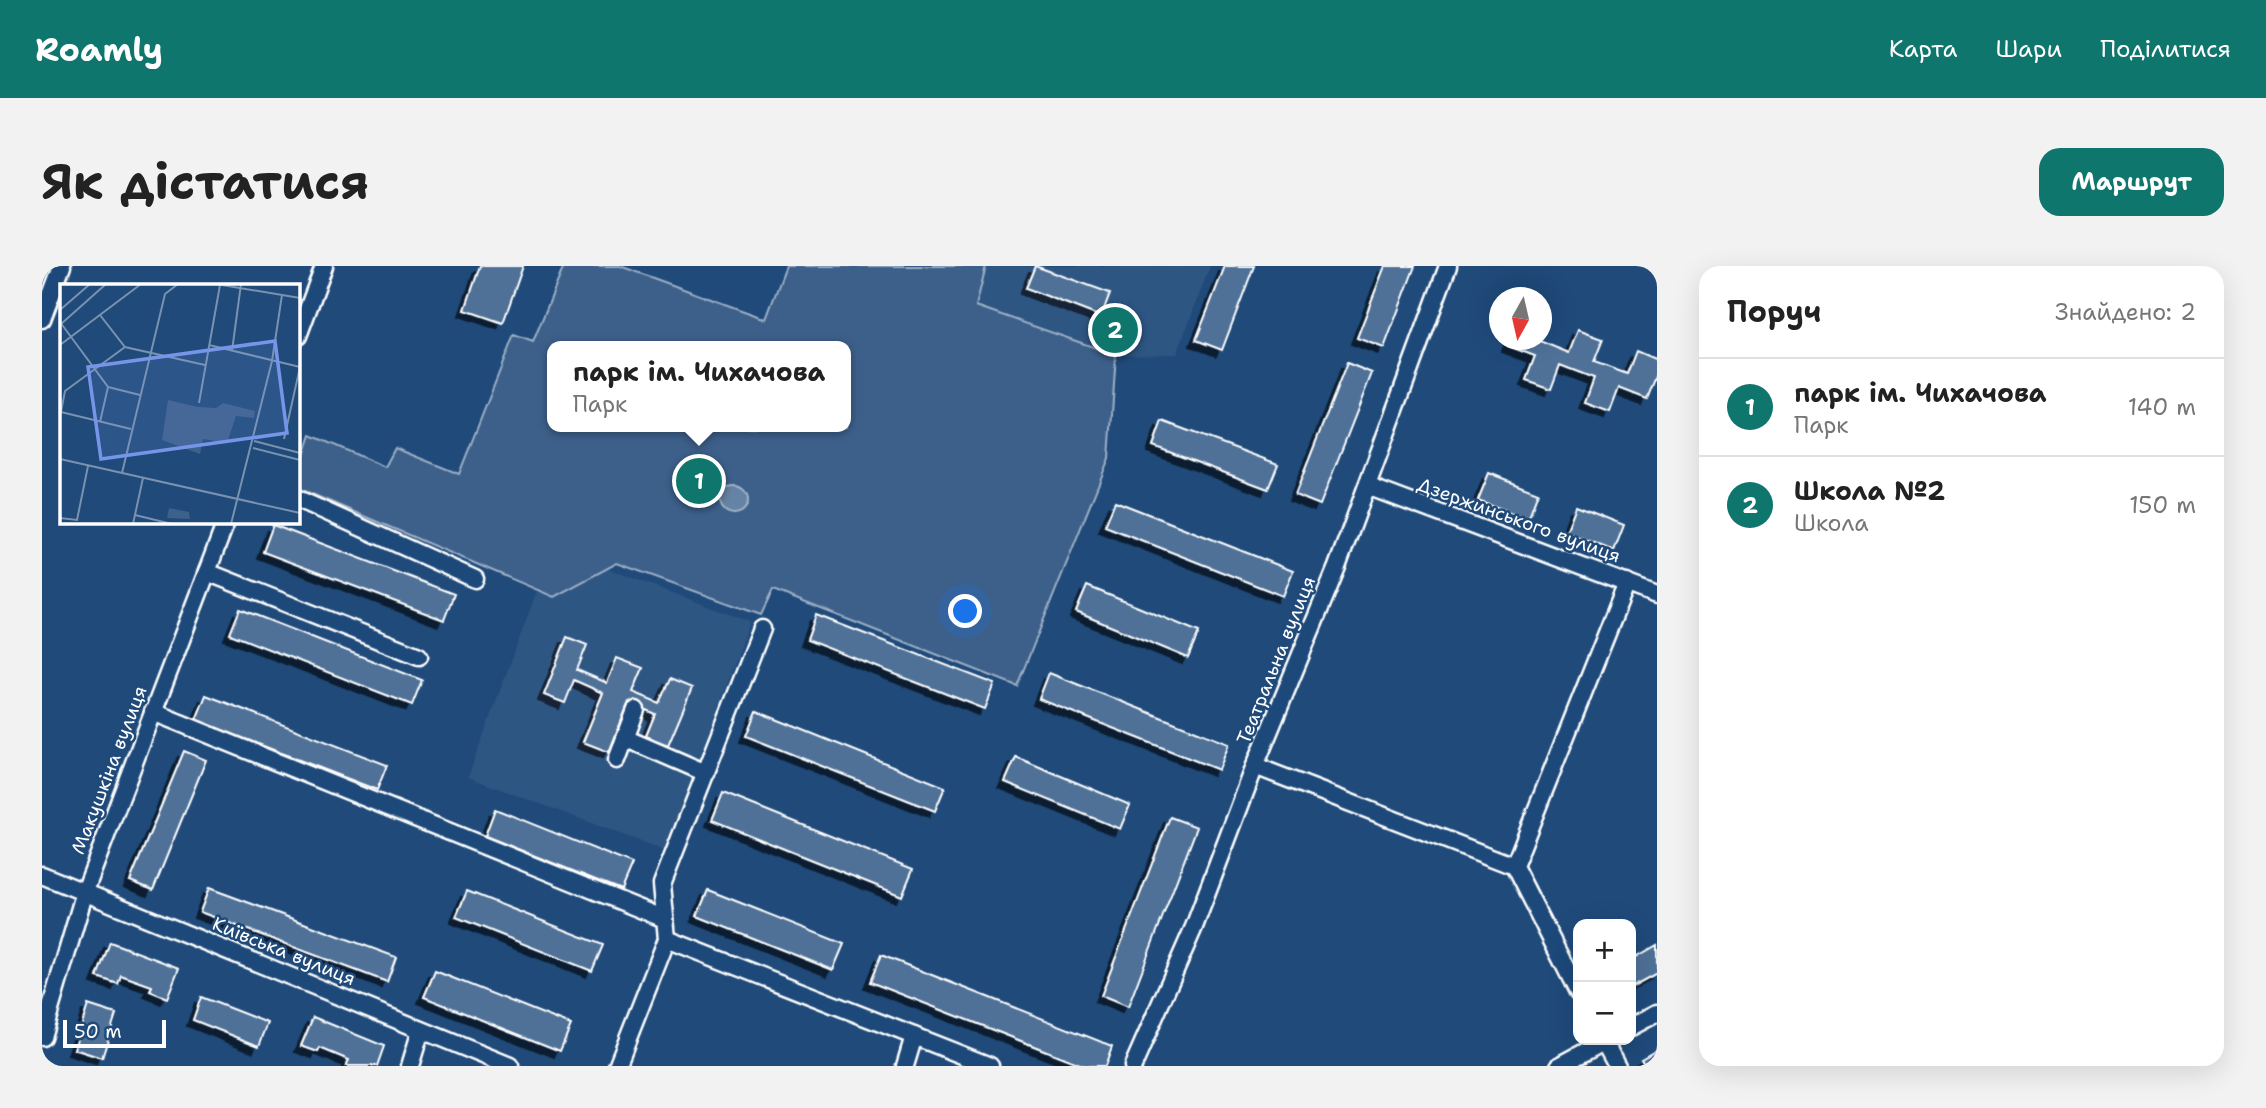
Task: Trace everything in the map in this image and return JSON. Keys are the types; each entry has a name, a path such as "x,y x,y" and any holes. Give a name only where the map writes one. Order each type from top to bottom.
{"street":[{"path":"42,319 62,266"},
{"path":"299,333 324,266"},
{"name":"Театральна вулиця","path":"1133,1066 1194,928 1255,766 1337,567 1447,266"},
{"name":"Дзержинського вулиця","path":"1367,486 1657,594"},
{"path":"299,499 475,579"},
{"name":"Макушкіна вулиця","path":"42,1037 85,891 226,523"},
{"path":"207,572 419,656"},
{"path":"1514,866 1627,583"},
{"path":"617,1066 667,939 662,884 762,629"},
{"path":"617,760 636,710"},
{"path":"153,712 665,919"},
{"path":"625,738 706,773"},
{"path":"1255,766 1514,866 1573,982"},
{"name":"Київська вулиця","path":"42,875 510,1066"},
{"path":"667,939 990,1066"},
{"path":"1636,1024 1657,1013"},
{"path":"410,1066 421,1030"},
{"path":"905,1066 914,1036"},
{"path":"1559,1066 1595,1045"},
{"path":"1606,1045 1617,1066"}],"shaded area":[{"path":"564,266 620,266 766,319 786,266 986,266 976,306 1116,355 1109,458 1017,686 773,590 761,615 617,563 554,597 299,488 299,470 311,435 385,467 395,448 459,474 514,335 533,342"},
{"path":"986,266 1210,266 1177,354 1116,355 975,306"},
{"path":"734,486 744,490 748,500 744,510 734,514 724,510 720,500 724,490"},
{"path":"553,548 750,622 666,851 468,777"}],"building":[{"path":"480,266 523,266 503,323 465,310"},
{"path":"1035,266 1110,293 1101,317 1026,288"},
{"path":"1225,266 1254,266 1222,350 1196,340"},
{"path":"1385,266 1415,266 1384,348 1357,338"},
{"path":"1578,330 1603,339 1594,362 1627,374 1636,351 1657,360 1657,374 1647,399 1619,388 1610,412 1585,403 1594,378 1560,365 1551,389 1526,380 1535,356 1519,350 1552,350 1552,346 1569,353"},
{"path":"1347,363 1372,373 1320,505 1295,495"},
{"path":"1162,421 1278,464 1268,489 1153,446"},
{"path":"1489,473 1538,492 1528,519 1478,500"},
{"path":"1115,501 1293,571 1283,596 1105,526"},
{"path":"1576,506 1624,525 1614,551 1566,532"},
{"path":"273,525 454,594 444,620 263,552"},
{"path":"1087,586 1199,632 1188,658 1076,612"},
{"path":"240,609 422,680 412,705 230,634"},
{"path":"816,615 995,684 985,709 807,640"},
{"path":"567,637 587,645 577,670 607,683 617,658 643,668 633,692 659,703 670,679 692,688 668,745 646,736 655,714 629,702 609,752 583,742 603,693 574,680 565,703 544,695"},
{"path":"1049,673 1229,744 1219,770 1039,699"},
{"path":"206,695 387,765 377,790 196,720"},
{"path":"756,711 945,787 935,811 746,736"},
{"path":"184,751 206,760 153,890 130,881"},
{"path":"1016,757 1130,805 1120,829 1005,782"},
{"path":"723,793 913,869 902,896 712,820"},
{"path":"495,809 632,864 621,890 485,836"},
{"path":"1170,817 1197,827 1128,1007 1101,996"},
{"path":"209,888 396,957 387,982 200,912"},
{"path":"708,890 844,944 833,970 697,916"},
{"path":"467,891 603,945 592,971 456,917"},
{"path":"110,942 179,968 167,998 150,991 152,986 121,975 118,984 97,977"},
{"path":"1657,945 1657,973 1636,984 1636,982 1636,957"},
{"path":"881,955 1112,1046 1105,1066 1085,1066 870,982"},
{"path":"435,971 571,1025 560,1051 424,997"},
{"path":"201,997 268,1023 259,1046 193,1020"},
{"path":"88,1005 116,1014 102,1058 74,1049"},
{"path":"313,1017 384,1046 377,1066 346,1066 349,1060 320,1048 318,1052 301,1046"},
{"path":"1657,1049 1657,1066 1646,1066 1641,1058"}],"place":[{"name":"Школа №2","path":"1115,330"},
{"name":"парк ім. Чихачова","path":"699,481"}]}
